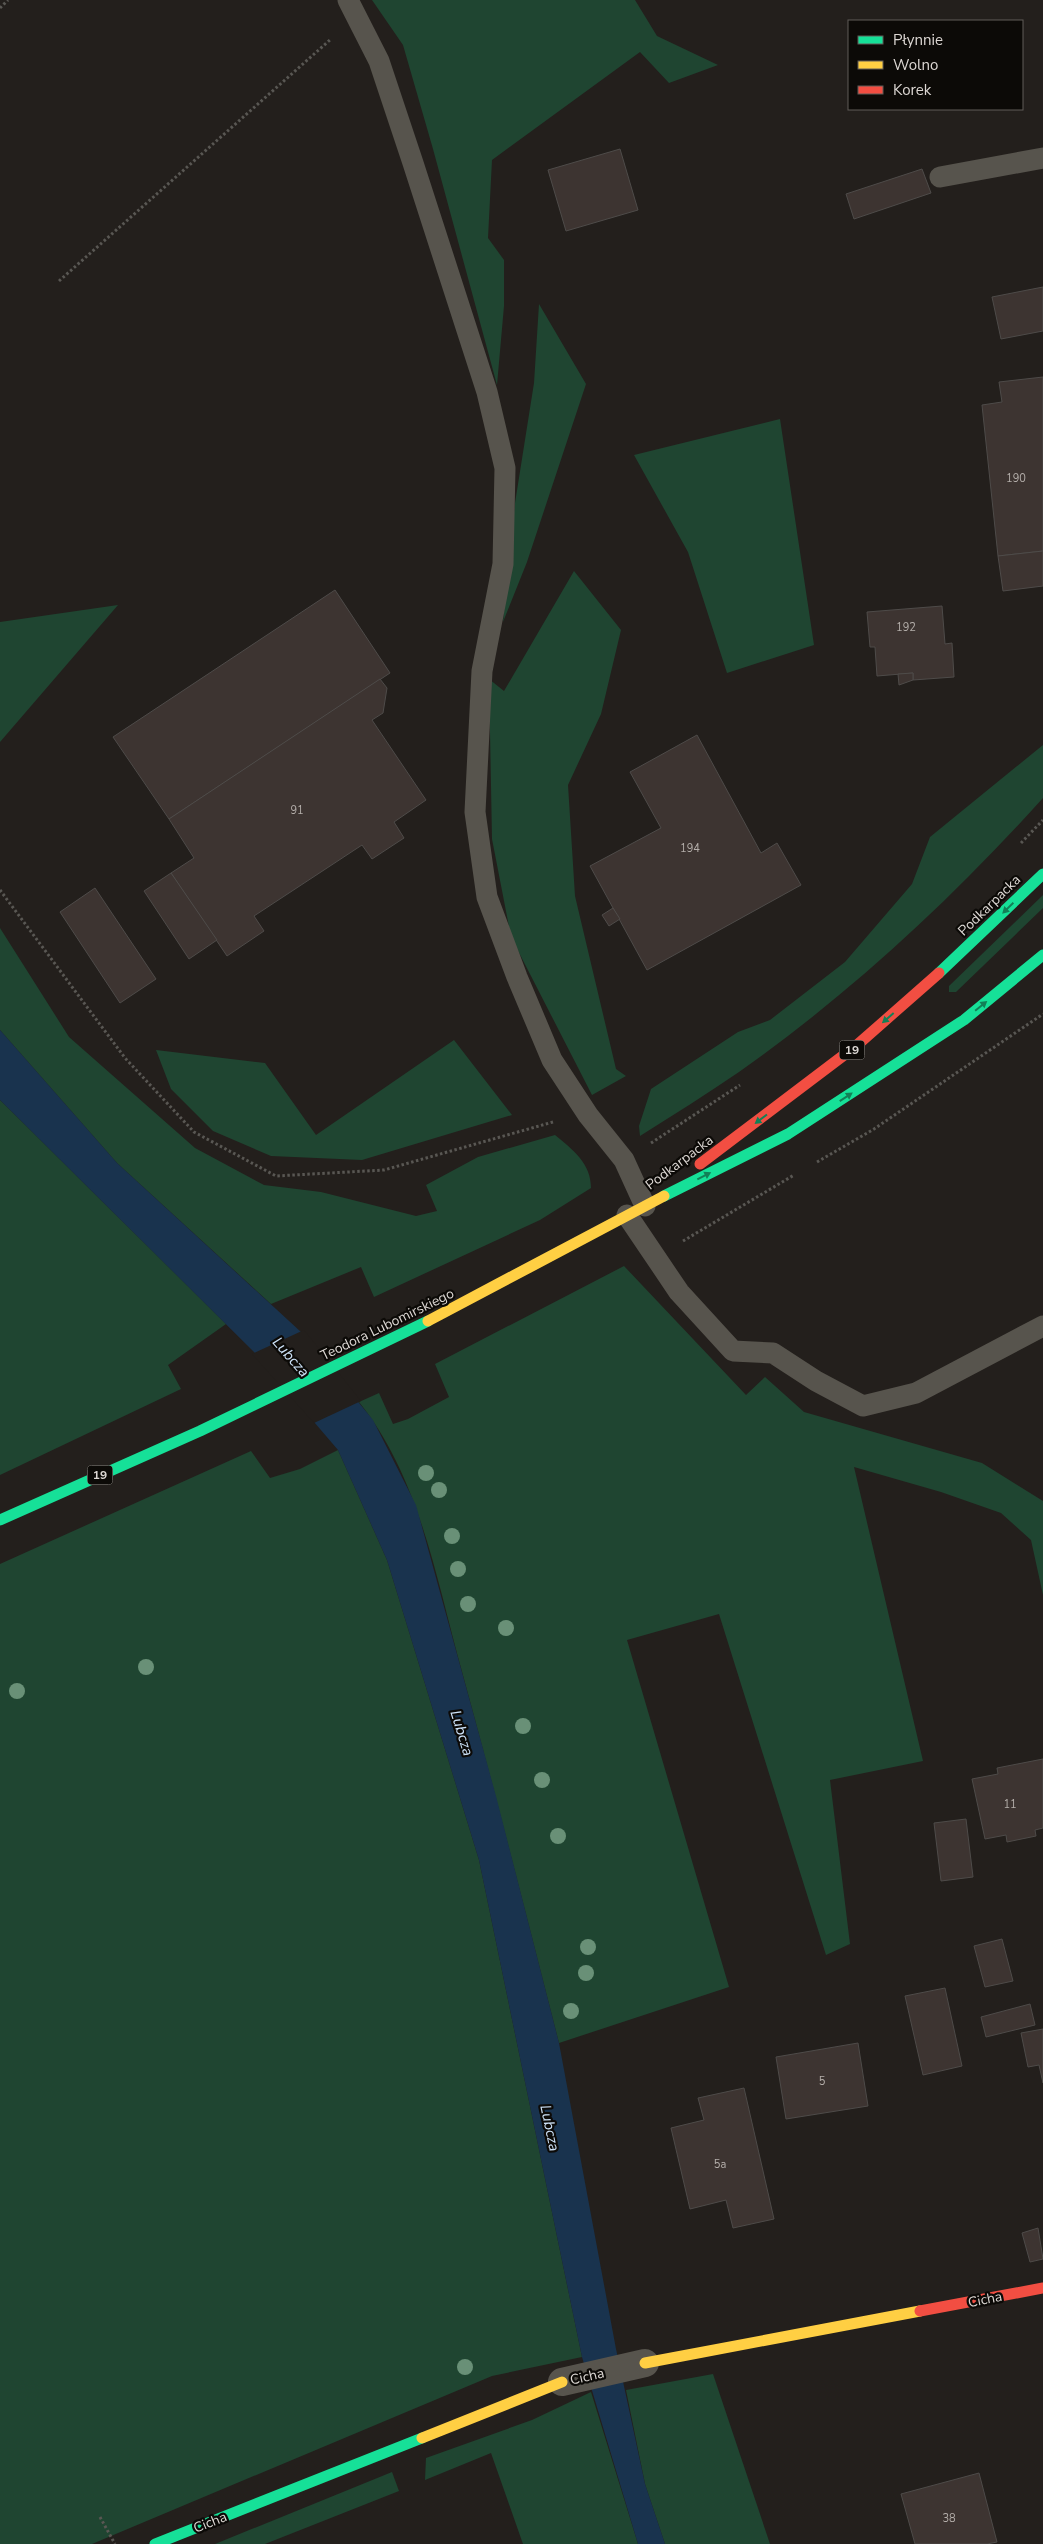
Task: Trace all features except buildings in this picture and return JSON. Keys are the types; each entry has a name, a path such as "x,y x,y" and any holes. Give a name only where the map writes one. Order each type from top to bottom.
{"main road":[{"name":"Podkarpacka","path":"636,1210 856,1046 945,968 1043,874"},
{"name":"Podkarpacka","path":"636,1210 788,1134 964,1020 1043,955"},
{"name":"Teodora Lubomirskiego","path":"0,1520 200,1431 447,1312 636,1210"},
{"name":"Cicha","path":"646,2363 1043,2288"},
{"name":"Cicha","path":"155,2544 562,2382"}],"street":[{"name":"Cicha","path":"562,2382 646,2363"}],"lane":[{"path":"352,9 379,60 486,392 505,468 503,564 482,671 475,812 487,897 517,977 552,1060 588,1115 624,1160 636,1210 679,1292 733,1351 773,1353 816,1381 864,1406 916,1393 1043,1326"},
{"path":"940,177 1043,158"}],"path":[{"path":"0,8 8,0"},
{"path":"59,281 352,9"},
{"path":"1016,847 1043,820"},
{"path":"0,890 124,1058 194,1132 276,1176 384,1170 560,1120 588,1115"},
{"path":"624,1160 742,1084"},
{"path":"100,2517 115,2544"}],"green space":[{"path":"372,0 635,0 657,36 718,65 669,83 640,52 492,160 488,238 504,260 504,306 497,385 403,45"},
{"path":"539,304 586,384 527,562 503,622 515,503 534,383"},
{"path":"780,419 814,645 727,673 688,552 634,455"},
{"path":"574,571 621,630 601,714 568,785 575,896 616,1069 626,1076 592,1095 511,937 492,839 489,679 504,691"},
{"path":"118,605 0,742 0,622"},
{"path":"1043,745 1043,798 936,908 860,977 780,1042 739,1072 640,1136 639,1126 651,1089 738,1032 770,1020 845,962 912,884 930,837"},
{"path":"1043,895 1043,908 956,992 949,992 949,986"},
{"path":"0,928 69,1037 195,1148 264,1185 321,1192 416,1216 437,1211 426,1185 478,1157 555,1135 580,1158 588,1171 591,1188 540,1220 374,1297 361,1267 271,1304 117,1163 0,1030"},
{"path":"454,1040 512,1115 362,1160 271,1156 213,1131 171,1089 156,1050 265,1063 316,1135"},
{"path":"0,1100 226,1324 168,1365 181,1389 0,1475"},
{"path":"624,1266 746,1395 765,1377 804,1412 982,1463 1043,1501 1043,1595 1031,1540 1001,1513 941,1492 854,1467 923,1761 830,1780 850,1944 826,1955 719,1614 627,1640 729,1987 559,2043 434,1564 411,1495 397,1462 380,1431 359,1402 379,1393 393,1424 408,1419 449,1397 435,1364"},
{"path":"338,1450 387,1560 479,1860 582,2357 492,2376 92,2544 0,2544 0,1564 251,1451 270,1478 300,1469"},
{"path":"713,2374 770,2544 665,2544 645,2484 626,2390"},
{"path":"591,2392 638,2544 523,2544 491,2453 425,2480 426,2458 532,2420"},
{"path":"392,2472 399,2491 265,2544 215,2544"}],"water":[{"name":"Lubcza","path":"0,1030 117,1163 301,1332 373,1420 416,1505 496,1796 559,2043 616,2349 645,2484 665,2544 638,2544 582,2357 479,1860 387,1560 338,1450 255,1353 0,1100"}],"pier":[{"path":"304,1330 361,1401 314,1423 252,1354"}],"traffic: fast":[{"path":"939,973 1043,874"},
{"path":"664,1196 788,1134 964,1020 1043,955"},
{"path":"0,1520 200,1431 428,1321"},
{"path":"155,2544 422,2438"}],"traffic: slow":[{"path":"428,1321 664,1196"},
{"path":"645,2363 920,2311"},
{"path":"422,2438 562,2382"}],"traffic: jam":[{"path":"700,1164 856,1046 939,973"},
{"path":"920,2311 1043,2288"}]}
